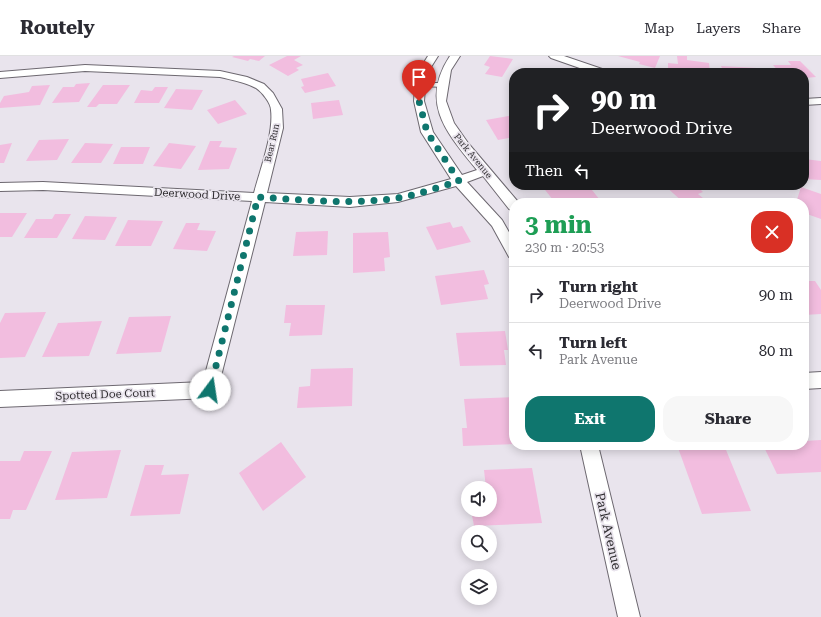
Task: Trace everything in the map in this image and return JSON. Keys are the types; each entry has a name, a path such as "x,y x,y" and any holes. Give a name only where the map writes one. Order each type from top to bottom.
{"street":[{"path":"433,56 422,75 419,101 427,132 459,181 497,223 509,244"},
{"name":"Park Avenue","path":"455,56 446,70 441,101 448,123 464,146 509,200"},
{"path":"554,56 589,68"},
{"name":"Bear Run","path":"0,75 86,68 119,68 220,74 260,86 269,95 277,109 277,128 258,197 210,390"},
{"path":"809,102 821,101"},
{"name":"Deerwood Drive","path":"0,187 43,186 350,202 398,198 459,181 485,171"},
{"path":"809,381 821,380"},
{"name":"Spotted Doe Court","path":"0,399 210,390"},
{"name":"Park Avenue","path":"590,450 629,617"}],"lane":[{"path":"421,84 444,85"}],"building":[{"path":"265,56 259,61 250,59 248,61 232,57"},
{"path":"287,56 301,56 294,60 303,65 296,68 299,70 288,76 269,65"},
{"path":"490,56 513,59 502,77 485,74 490,67 484,65"},
{"path":"618,56 660,56 655,68"},
{"path":"677,56 687,56 687,60 709,63 710,68 668,68 668,63 678,64"},
{"path":"788,61 800,61 807,68 776,68 773,65 791,65"},
{"path":"721,66 757,68 722,68"},
{"path":"809,70 816,77 809,78"},
{"path":"328,73 336,86 305,93 301,87 304,86 301,79"},
{"path":"90,83 79,102 52,103 63,87 74,87 76,84"},
{"path":"50,85 40,105 0,108 0,103 4,96 29,92 32,86"},
{"path":"103,85 130,85 117,104 99,104 96,107 87,107"},
{"path":"155,87 168,87 159,103 134,103 141,90 152,91"},
{"path":"176,89 203,90 192,110 164,108"},
{"path":"235,100 247,114 218,124 207,110"},
{"path":"339,100 343,115 313,119 311,103"},
{"path":"509,116 509,138 498,140 486,120"},
{"path":"69,139 57,160 26,161 39,140"},
{"path":"210,141 222,141 219,147 237,148 229,169 198,170"},
{"path":"12,143 4,163 0,163 0,145"},
{"path":"85,143 113,144 101,163 71,163"},
{"path":"169,143 196,146 181,169 153,166"},
{"path":"121,147 150,147 143,164 113,164"},
{"path":"809,160 821,161 821,180 809,179"},
{"path":"545,190 592,190 598,198 559,198 551,198"},
{"path":"670,190 701,190 703,192 698,194 703,198 678,198"},
{"path":"800,190 809,190 821,194 821,219 809,215 809,198 798,198"},
{"path":"0,213 27,213 12,237 0,237"},
{"path":"55,214 71,214 57,238 24,238 36,219 52,219"},
{"path":"85,216 117,217 105,240 72,239"},
{"path":"128,220 163,221 151,246 115,246"},
{"path":"450,222 453,228 462,226 471,242 437,250 426,227"},
{"path":"186,223 200,223 197,230 216,231 207,251 173,249"},
{"path":"328,231 327,255 293,256 296,232"},
{"path":"388,232 390,257 384,258 385,271 353,273 353,233"},
{"path":"484,270 489,284 484,285 488,299 441,305 435,276"},
{"path":"809,281 815,281 821,290 821,314 809,315"},
{"path":"286,305 325,305 322,335 289,336 291,323 284,323"},
{"path":"46,312 25,357 0,358 0,323 5,313"},
{"path":"171,316 161,352 116,354 129,317"},
{"path":"102,321 89,356 42,357 58,323"},
{"path":"505,331 508,350 504,350 506,365 460,366 456,333"},
{"path":"353,368 352,406 297,408 299,387 310,386 311,369"},
{"path":"509,397 509,444 463,446 462,428 467,428 464,399"},
{"path":"821,440 821,472 777,474 765,450 809,450 809,441"},
{"path":"281,442 306,477 263,511 239,473"},
{"path":"121,450 107,498 55,500 72,452"},
{"path":"679,450 726,450 751,511 702,514"},
{"path":"24,451 52,451 26,510 13,510 10,519 0,519 0,461 20,461"},
{"path":"145,465 164,465 161,475 189,474 180,514 130,516"},
{"path":"532,468 542,523 474,525 472,517 497,517 497,481 485,481 484,470"}],"route":[{"path":"210,390 258,197 350,202 366,201 398,198 459,181 427,132 419,101"}]}
